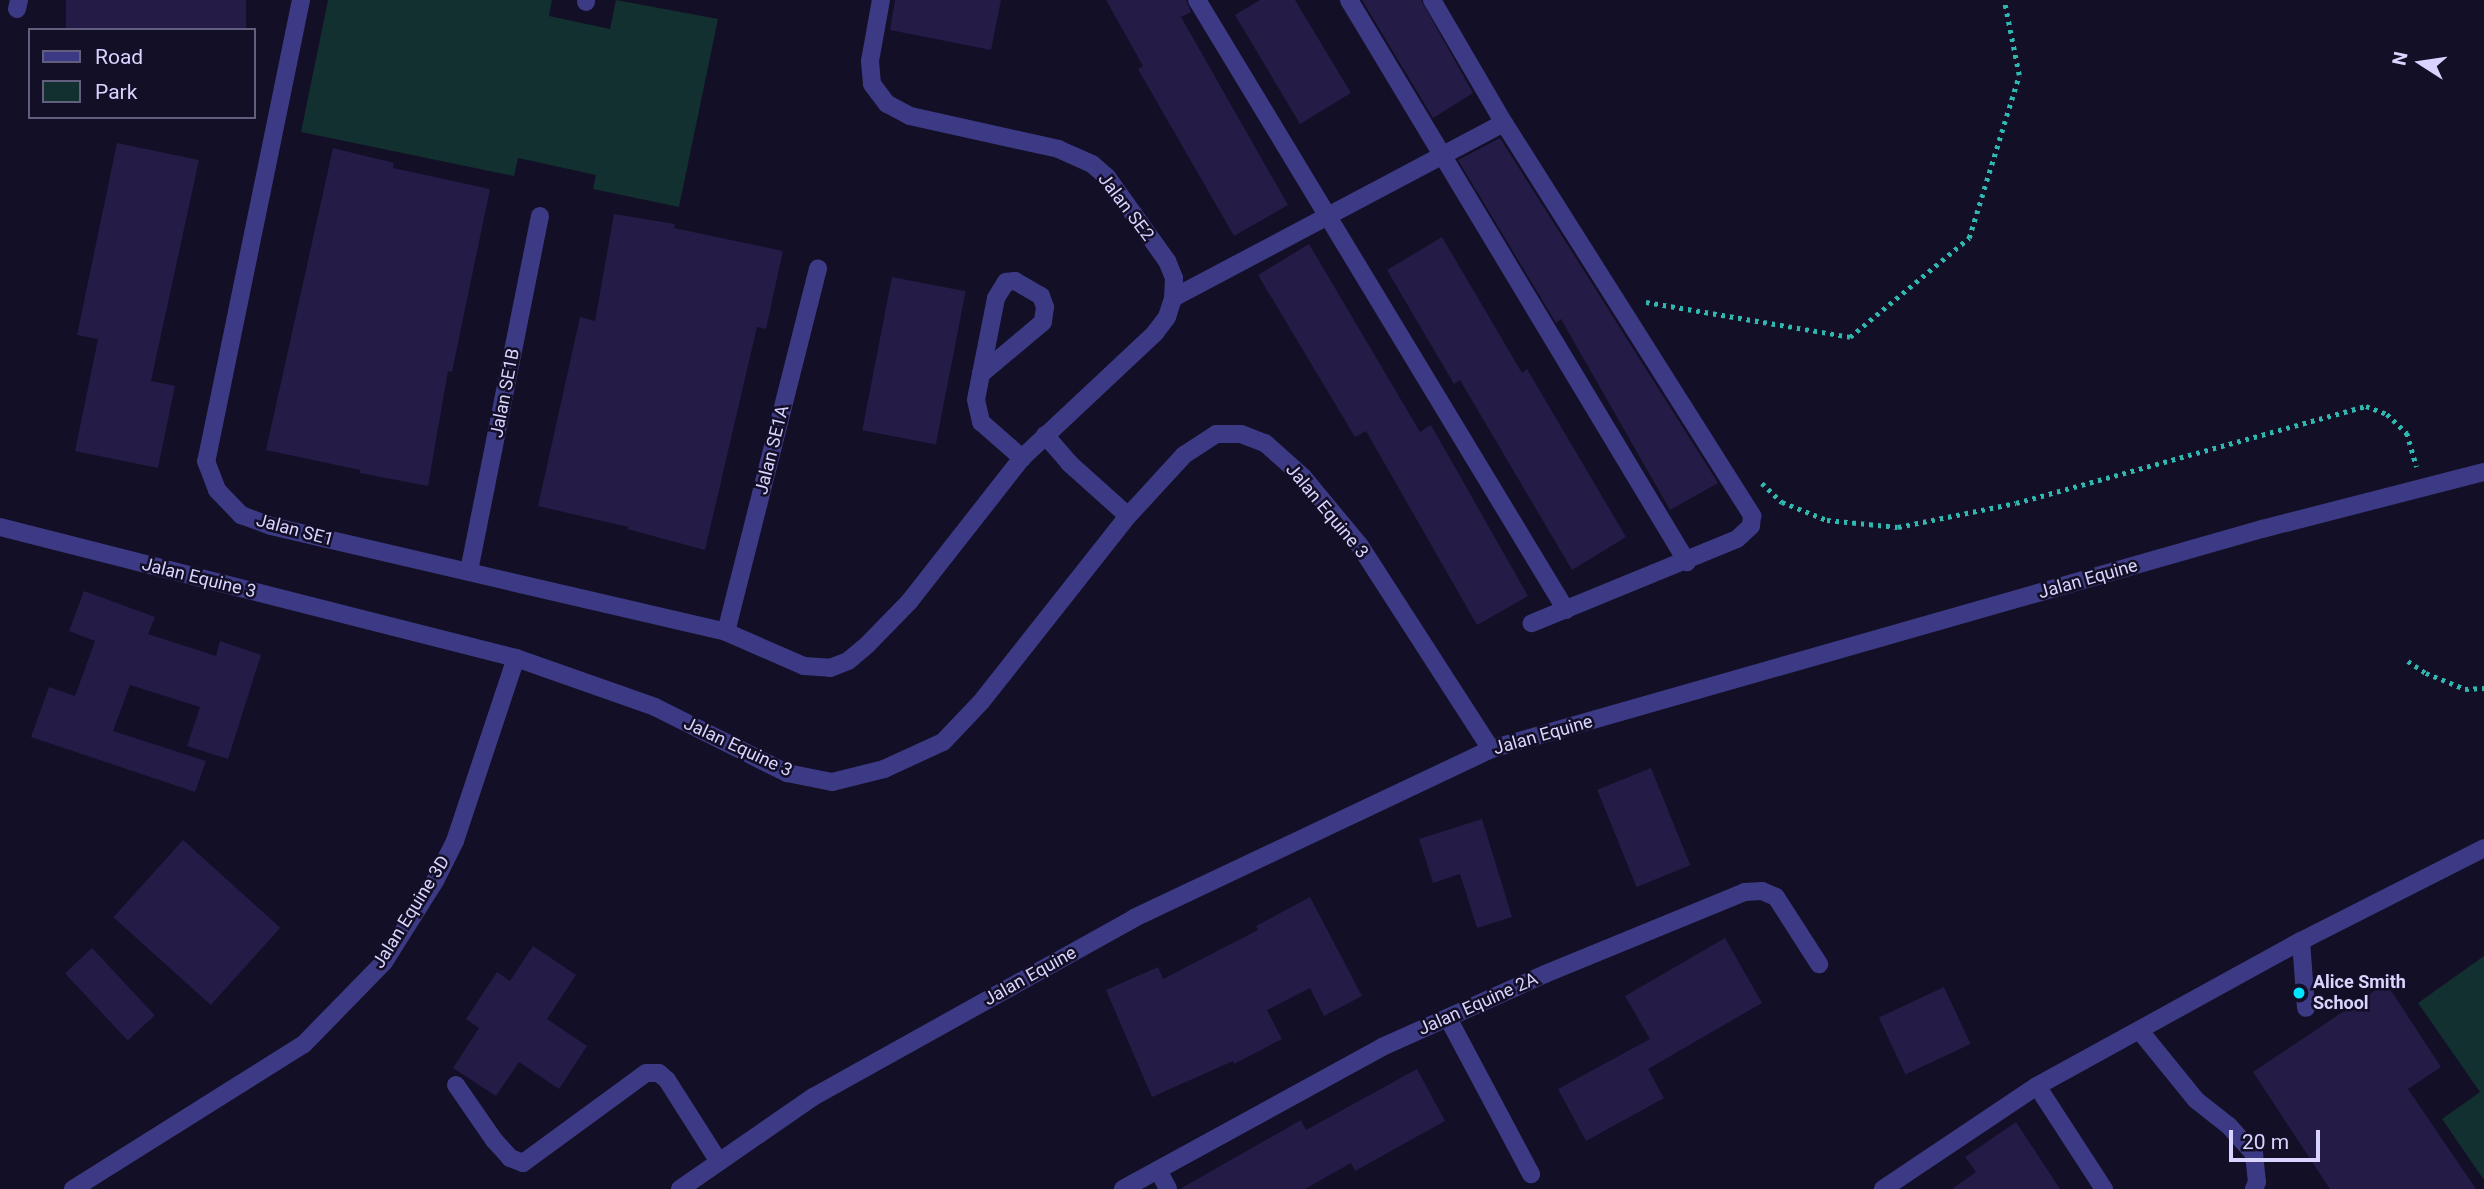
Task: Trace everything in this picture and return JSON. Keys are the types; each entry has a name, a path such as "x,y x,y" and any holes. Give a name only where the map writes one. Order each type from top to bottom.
{"street":[{"name":"Jalan SE1","path":"301,0 206,461 216,490 241,515 271,526 726,632 804,666 830,668 848,661 909,602 1022,458 1045,435"},
{"name":"Jalan SE2","path":"881,0 870,61 872,83 887,104 910,116 1059,149 1091,164 1107,177 1167,261 1174,278 1173,298"},
{"path":"1197,0 1566,610"},
{"path":"1349,0 1687,562"},
{"path":"1432,0 1504,123 1749,506 1751,526 1746,534 1687,562 1532,623"},
{"path":"1128,516 1069,463 1045,435 1155,332 1167,317 1173,298 1504,123"},
{"name":"Jalan SE1B","path":"469,571 541,216"},
{"name":"Jalan SE1A","path":"726,632 818,268"},
{"path":"981,374 1043,322 1045,306 1041,296 1022,283 1006,282 996,298 981,374 976,400 981,422 1022,458"},
{"name":"Jalan Equine 3","path":"0,527 516,658 655,707 787,773 832,782 884,769 943,742 981,702 1128,516 1184,455 1198,443 1216,434 1241,434 1265,443 1303,477 1360,546 1491,749"},
{"name":"Jalan Equine","path":"680,1189 813,1097 1135,918 1491,749 2262,529 2423,490 2484,472"},
{"name":"Jalan Equine 3D","path":"73,1189 303,1045 384,962 435,881 455,841 516,658"},
{"path":"1883,1189 2037,1086 2301,942 2484,848"},
{"name":"Jalan Equine 2A","path":"1124,1189 1382,1047 1545,974 1745,892 1762,891 1776,897 1818,964"},
{"path":"2301,942 2306,1007"},
{"path":"1448,1018 1531,1174"},
{"path":"2140,1031 2196,1100 2230,1126 2254,1154 2257,1182 2253,1189"},
{"path":"456,1085 494,1140 510,1157 523,1163 646,1073 659,1073 667,1080 719,1162"},
{"path":"2037,1086 2104,1189"},
{"path":"1158,1170 1168,1189"}],"path":[{"path":"1653,314 1646,302 1850,337 1969,238 2019,75 2004,0"},
{"path":"1754,476 1782,502 1827,520 1898,527 2016,503 2367,406 2388,414 2407,433 2423,490"},
{"path":"2408,661 2426,673 2465,689 2484,688"}],"green space":[{"path":"328,0 552,0 549,16 610,29 616,0 718,19 679,207 593,189 596,175 518,158 514,176 301,132"},
{"path":"2484,956 2484,1180 2442,1119 2480,1092 2418,1003"}],"building":[{"path":"66,0 246,0 246,28 66,28"},
{"path":"895,0 1001,0 991,50 890,30"},
{"path":"1106,0 1186,0 1191,12 1181,17 1288,205 1234,236 1138,69 1143,66"},
{"path":"1260,0 1295,0 1351,93 1300,124 1235,15"},
{"path":"1362,0 1421,0 1473,93 1433,118"},
{"path":"1500,138 1718,483 1670,510 1561,319 1556,323 1458,160"},
{"path":"117,143 199,160 151,381 175,386 158,468 75,451 98,339 77,335"},
{"path":"333,148 394,163 393,168 490,189 452,372 448,371 428,486 266,450"},
{"path":"614,214 675,224 674,228 783,251 766,329 757,327 705,550 627,529 628,527 538,506 580,317 595,321"},
{"path":"1442,237 1522,373 1527,369 1626,537 1572,570 1460,380 1454,384 1387,270"},
{"path":"1309,244 1420,432 1431,425 1528,596 1477,625 1366,431 1355,437 1258,275"},
{"path":"892,277 966,291 936,444 862,430"},
{"path":"84,591 155,617 148,634 216,656 220,641 261,655 228,759 187,746 200,707 130,685 113,731 206,761 195,792 31,737 49,687 75,696 95,641 69,631"},
{"path":"1651,768 1690,865 1637,887 1597,790"},
{"path":"1482,819 1512,917 1477,928 1460,874 1433,883 1419,839"},
{"path":"183,840 280,928 211,1005 113,917"},
{"path":"1310,897 1362,996 1324,1016 1310,988 1267,1010 1282,1039 1234,1064 1233,1061 1152,1097 1106,990 1158,967 1163,979 1258,930 1256,926"},
{"path":"1725,938 1762,1003 1648,1069 1664,1098 1586,1141 1558,1089 1650,1039 1625,996"},
{"path":"533,946 576,975 547,1019 587,1046 559,1089 519,1062 496,1096 453,1068 479,1028 466,1019 497,972 510,981"},
{"path":"92,948 155,1015 128,1041 65,973"},
{"path":"2386,983 2441,1067 2408,1089 2476,1189 2330,1189 2253,1072"},
{"path":"1944,987 1971,1044 1905,1075 1879,1017"},
{"path":"1417,1069 1445,1121 1355,1171 1351,1163 1305,1189 1180,1189 1301,1120 1306,1130"},
{"path":"2016,1122 2060,1189 1952,1189 1976,1172 1965,1157"}],"place":[{"name":"Alice Smith School","path":"2299,993"}]}
